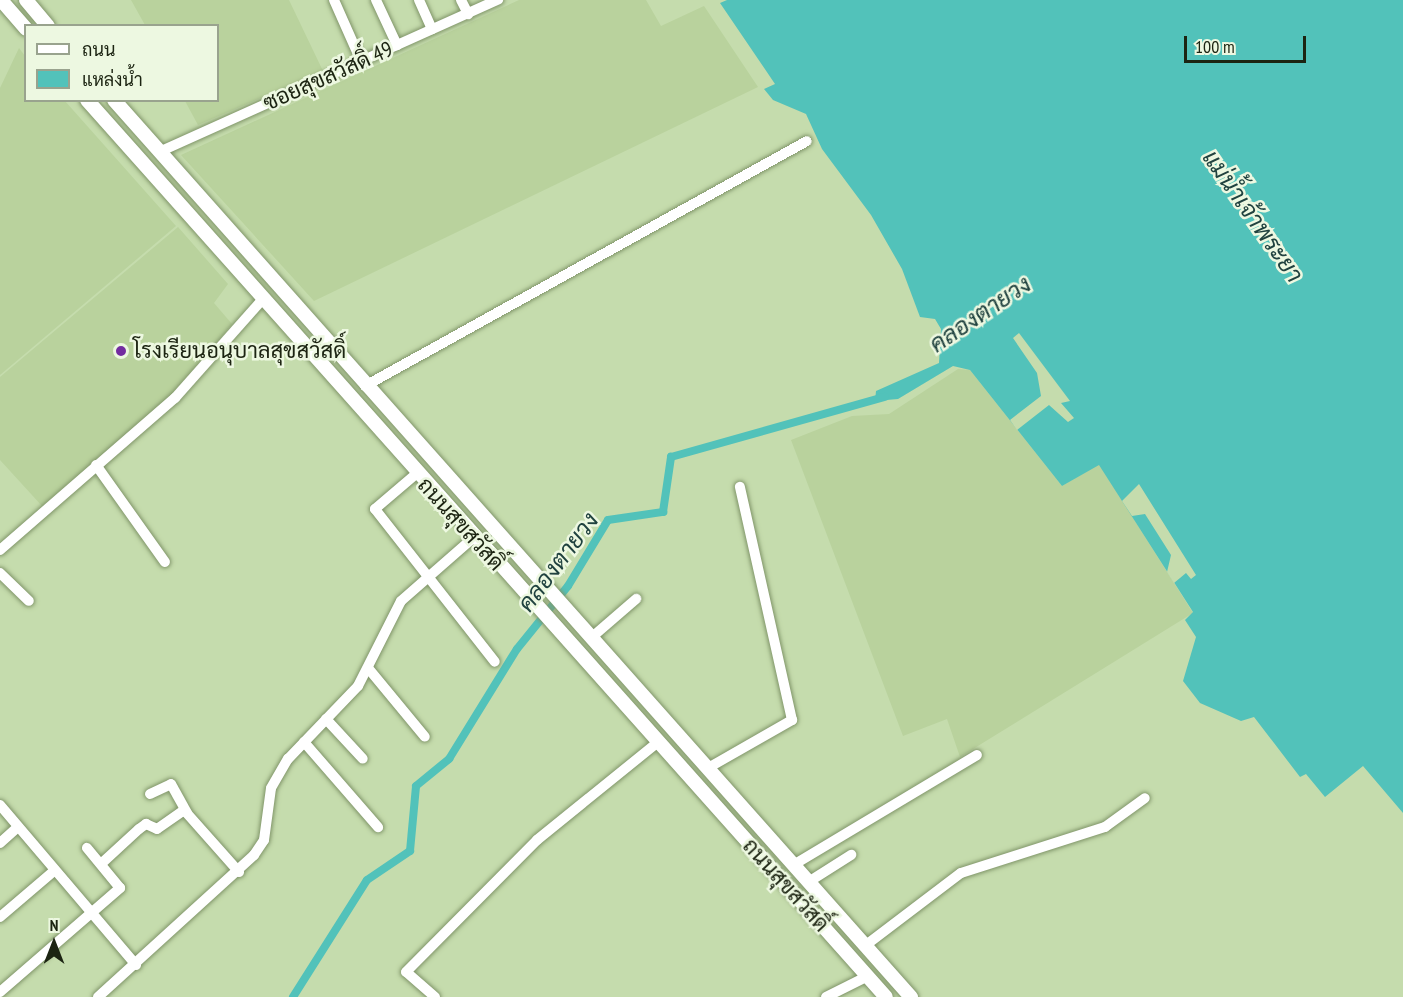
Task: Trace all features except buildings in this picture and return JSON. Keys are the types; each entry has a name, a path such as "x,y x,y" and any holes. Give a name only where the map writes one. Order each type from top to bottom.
{"main road":[{"path":"1,0 24,27"},
{"path":"26,0 46,24"},
{"name":"ถนนสุขสวัสดิ์","path":"89,102 473,538 886,997"},
{"name":"ถนนสุขสวัสดิ์","path":"116,102 365,386 795,864 911,997"},
{"path":"473,538 489,524"}],"street":[{"path":"334,0 361,61"},
{"path":"376,0 397,45"},
{"path":"420,0 432,29"},
{"path":"461,0 468,14"},
{"name":"ซอยสุขสวัสดิ์ 49","path":"159,152 498,0"},
{"path":"365,386 807,141"},
{"path":"0,550 175,398 263,299"},
{"path":"96,465 165,562"},
{"path":"416,474 375,509 495,662"},
{"path":"708,768 792,720 740,487"},
{"path":"99,997 239,872 264,840 278,773 368,668 396,608 473,538"},
{"path":"0,573 29,601"},
{"path":"591,638 636,599"},
{"path":"368,668 425,736"},
{"path":"326,719 363,759"},
{"path":"304,741 378,827"},
{"path":"435,997 406,972 537,840 658,742"},
{"path":"795,864 977,755"},
{"path":"150,794 171,784 187,813 239,872"},
{"path":"866,945 961,873 1105,827 1145,798"},
{"path":"0,805 136,964"},
{"path":"102,863 146,824 157,829 187,813"},
{"path":"0,843 18,827"},
{"path":"0,992 122,886 87,848"},
{"path":"810,881 851,855"},
{"path":"0,917 55,870"},
{"path":"826,997 868,976"}],"shaded area":[{"path":"131,0 289,0 323,71 198,125 186,102 219,102 219,24 144,24"},
{"path":"519,0 646,0 661,26 704,6 758,87 314,301 181,155"},
{"path":"19,48 24,55 24,102 66,102 176,226 0,375 0,88"},
{"name":"โรงเรียนอนุบาลสุขสวัสดิ์","path":"178,227 228,284 214,303 232,324 173,395 42,506 0,460 0,377"},
{"path":"958,369 970,370 1062,486 1099,464 1193,613 960,757 947,719 903,736 791,440 852,416 889,414"}],"water":[{"name":"แม่น้ำเจ้าพระยา","path":"727,0 1403,0 1403,813 1363,766 1325,797 1306,774 1300,777 1254,717 1241,721 1200,703 1183,681 1196,637 1185,620 1193,612 1099,465 1062,486 970,370 953,366 898,399 875,401 876,391 939,363 941,329 935,319 920,317 902,269 871,215 822,149 806,114 773,100 764,89 775,84 720,3"}],"pier":[{"path":"1019,333 1070,401 1061,403 1074,418 1068,422 1049,405 1017,430 1010,420 1041,396 1037,373 1013,338"},
{"path":"1139,484 1196,575 1191,579 1186,573 1174,583 1167,572 1171,555 1145,514 1132,516 1122,501"}],"waterway":[{"name":"คลองตายวง","path":"293,997 367,880 410,851 416,786 449,759 517,649 568,586 608,520 663,512 671,457 885,397"}],"place":[{"name":"โรงเรียนอนุบาลสุขสวัสดิ์","path":"121,351"}]}
